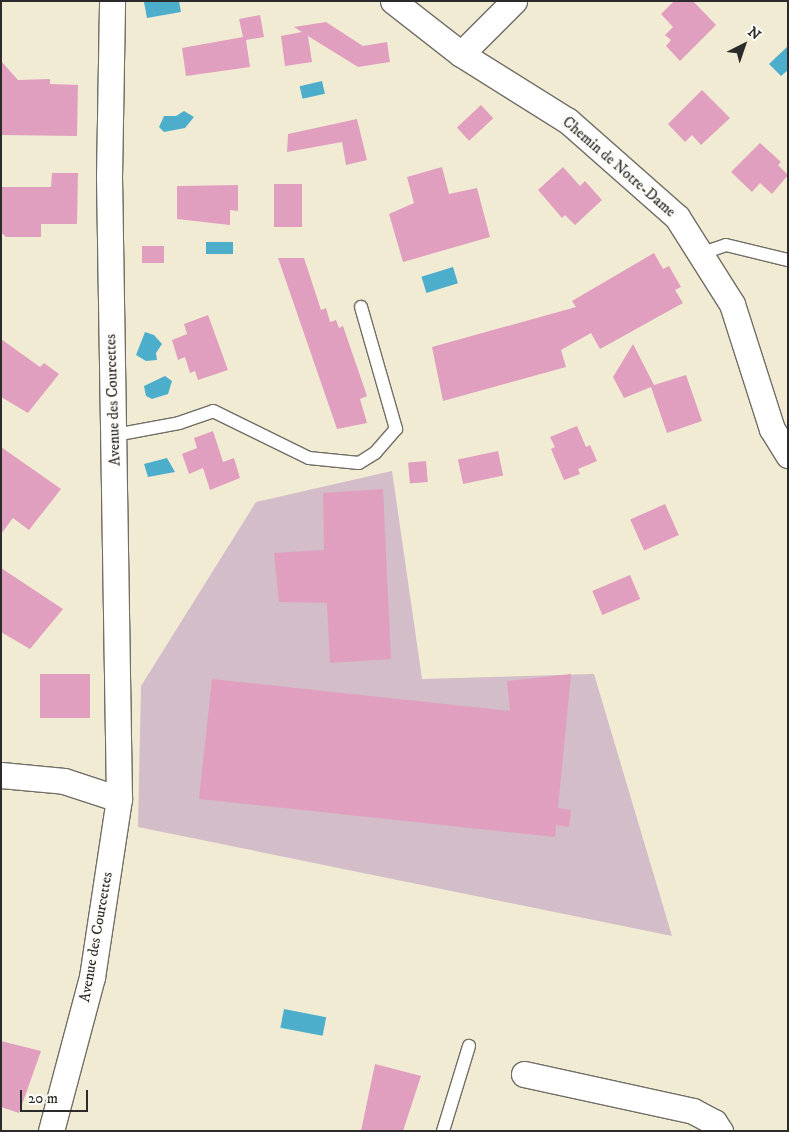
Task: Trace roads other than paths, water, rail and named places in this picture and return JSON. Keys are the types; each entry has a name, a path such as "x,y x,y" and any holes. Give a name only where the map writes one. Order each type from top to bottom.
{"street":[{"name":"Avenue des Courcettes","path":"51,1131 92,977 119,799 115,435 109,177 112,1"},
{"name":"Chemin de Notre-Dame","path":"393,1 461,54 568,121 677,217 703,253 732,304 772,428 788,455"},
{"path":"461,54 514,1"},
{"path":"1,775 64,781 119,799"},
{"path":"524,1074 693,1111 714,1122 720,1131"}],"lane":[{"path":"703,253 726,245 788,260"},
{"path":"115,435 179,422 213,411 309,458 359,463 375,453 396,429 361,306"},
{"path":"443,1131 469,1046"}],"water":[{"path":"179,1 181,12 147,18 144,2"},
{"path":"788,46 788,70 781,76 769,64"},
{"path":"322,81 325,94 303,99 300,86"},
{"path":"184,111 194,117 185,128 164,132 159,127 164,116 176,116"},
{"path":"206,242 233,242 233,254 206,254"},
{"path":"453,267 458,283 426,293 421,277"},
{"path":"145,332 154,335 162,344 156,353 157,360 146,361 136,355"},
{"path":"165,376 172,381 168,394 152,399 146,396 144,386"},
{"path":"167,458 175,472 148,477 144,464"},
{"path":"284,1009 326,1017 323,1036 280,1028"}]}
